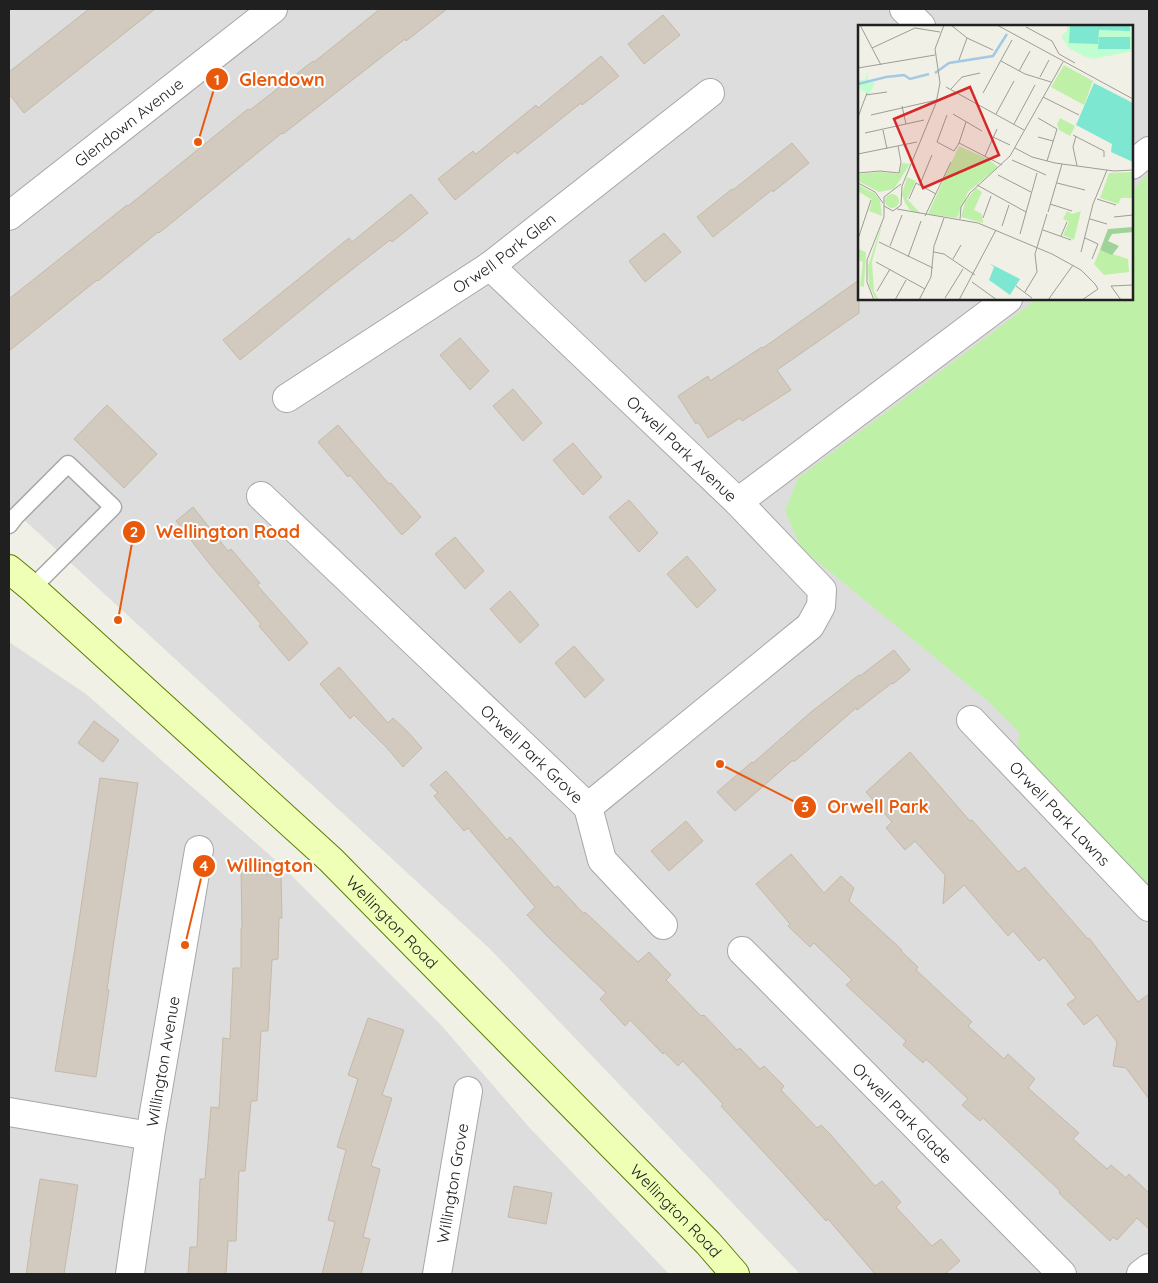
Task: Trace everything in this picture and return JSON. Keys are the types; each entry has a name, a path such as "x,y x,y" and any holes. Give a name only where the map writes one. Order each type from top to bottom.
{"street":[{"name":"Glendown Avenue","path":"9,216 273,9"},
{"path":"904,9 920,25"},
{"name":"Orwell Park Glen","path":"287,398 490,266 710,93"},
{"path":"1133,164 1149,151"},
{"name":"Orwell Park Avenue","path":"490,266 738,502 1007,300"},
{"name":"Orwell Park Grove","path":"261,496 588,807 810,626 821,606 822,590 738,502"},
{"name":"Wellington Road","path":"9,569 331,860 688,1222 735,1274"},
{"name":"Orwell Park Lawns","path":"971,720 1149,907"},
{"path":"588,807 602,860 663,925"},
{"name":"Willington Avenue","path":"130,1274 150,1136 199,850"},
{"name":"Orwell Park Glade","path":"742,951 1062,1274"},
{"name":"Willington Grove","path":"437,1274 468,1091"},
{"path":"9,1112 150,1136"},
{"path":"1141,1274 1149,1268"}],"lane":[{"path":"9,525 68,464 113,507 32,588"}],"shaded area":[{"path":"9,9 1149,9 1149,1274 800,1274 490,949 9,506"},
{"path":"9,642 86,694 281,865 441,1025 528,1126 669,1274 9,1274"}],"green space":[{"path":"1149,171 1149,892 1018,751 1019,732 988,701 801,548 785,511 798,478 1036,300 1133,300 1133,191"}],"building":[{"path":"89,9 155,9 24,113 9,94 9,72"},
{"path":"380,9 447,9 282,133 9,351 9,299 248,109 250,110 314,62"},
{"path":"663,15 680,35 644,64 628,44"},
{"path":"601,56 619,76 582,105 581,103 517,154 515,151 455,200 438,179 473,151 476,154 536,105 538,108"},
{"path":"792,143 809,163 713,237 697,217"},
{"path":"411,194 428,213 392,242 390,240 331,286 240,360 223,340 349,238 352,242"},
{"path":"664,233 681,252 645,282 629,261"},
{"path":"858,281 859,313 777,370 791,390 742,421 740,418 708,438 698,422 696,424 678,396 708,376 710,381 763,348"},
{"path":"460,338 489,371 470,390 440,355"},
{"path":"513,389 542,423 523,441 493,406"},
{"path":"107,405 157,454 124,488 74,439"},
{"path":"338,425 389,484 391,483 421,517 402,535 350,475 348,477 318,442"},
{"path":"573,443 602,477 583,495 553,460"},
{"path":"629,500 658,533 639,552 609,517"},
{"path":"193,507 228,551 231,549 260,583 257,585 308,643 289,661 176,521"},
{"path":"455,537 484,571 465,589 435,554"},
{"path":"687,556 716,590 697,608 667,574"},
{"path":"510,591 539,625 520,643 490,609"},
{"path":"574,646 604,680 585,698 555,663"},
{"path":"894,650 910,670 857,710 856,708 735,811 717,792 811,712"},
{"path":"339,667 388,723 393,718 422,748 403,767 354,715 350,719 320,684"},
{"path":"94,721 119,740 103,762 78,743"},
{"path":"910,752 970,821 972,820 1018,872 1025,867 1089,938 1138,1002 1149,994 1149,1099 1126,1068 1113,1066 1117,1042 1097,1015 1084,1025 1067,1004 1076,998 1044,957 1039,961 1013,931 1008,936 964,885 943,904 945,875 915,841 905,850 886,828 892,822 866,792"},
{"path":"446,771 507,840 510,837 555,888 558,886 584,914 585,912 638,962 649,952 671,975 666,980 701,1016 704,1015 737,1050 740,1048 760,1069 764,1066 784,1086 781,1090 817,1128 821,1125 830,1134 875,1186 882,1181 901,1202 896,1207 932,1246 941,1239 960,1261 945,1274 875,1274 828,1219 826,1221 721,1106 723,1104 683,1061 678,1066 664,1052 663,1054 630,1020 625,1026 600,999 606,993 527,915 535,907 468,828 464,831 434,796 438,793 430,785"},
{"path":"100,778 138,783 112,954 107,990 109,990 96,1077 55,1071"},
{"path":"686,821 703,841 669,871 651,851"},
{"path":"791,854 824,893 841,876 854,888 849,901 902,950 918,967 916,970 972,1022 968,1026 1004,1059 1008,1054 1035,1079 1028,1088 1079,1133 1073,1139 1107,1169 1111,1165 1126,1178 1129,1174 1149,1193 1149,1229 1137,1218 1117,1240 1113,1237 1110,1241 983,1118 980,1121 962,1105 968,1099 926,1059 923,1063 903,1045 906,1041 846,985 852,980 814,943 810,947 788,926 790,924 756,884"},
{"path":"241,869 275,869 281,876 282,918 279,918 278,959 272,960 268,1031 261,1031 257,1101 251,1101 245,1171 239,1171 236,1241 228,1241 226,1274 188,1274 190,1247 197,1247 200,1179 205,1179 211,1107 219,1108 223,1038 230,1039 233,968 241,968"},
{"path":"368,1018 404,1030 382,1095 392,1098 371,1166 380,1169 363,1237 370,1239 361,1274 322,1274 335,1222 328,1220 346,1150 337,1147 358,1079 348,1075"},
{"path":"40,1179 78,1185 64,1274 26,1274"},
{"path":"514,1186 552,1193 546,1224 508,1217"}],"place":[{"name":"Glendown","path":"198,142"},
{"name":"Wellington Road","path":"118,620"},
{"name":"Orwell Park","path":"720,764"},
{"name":"Willington","path":"185,945"}]}
